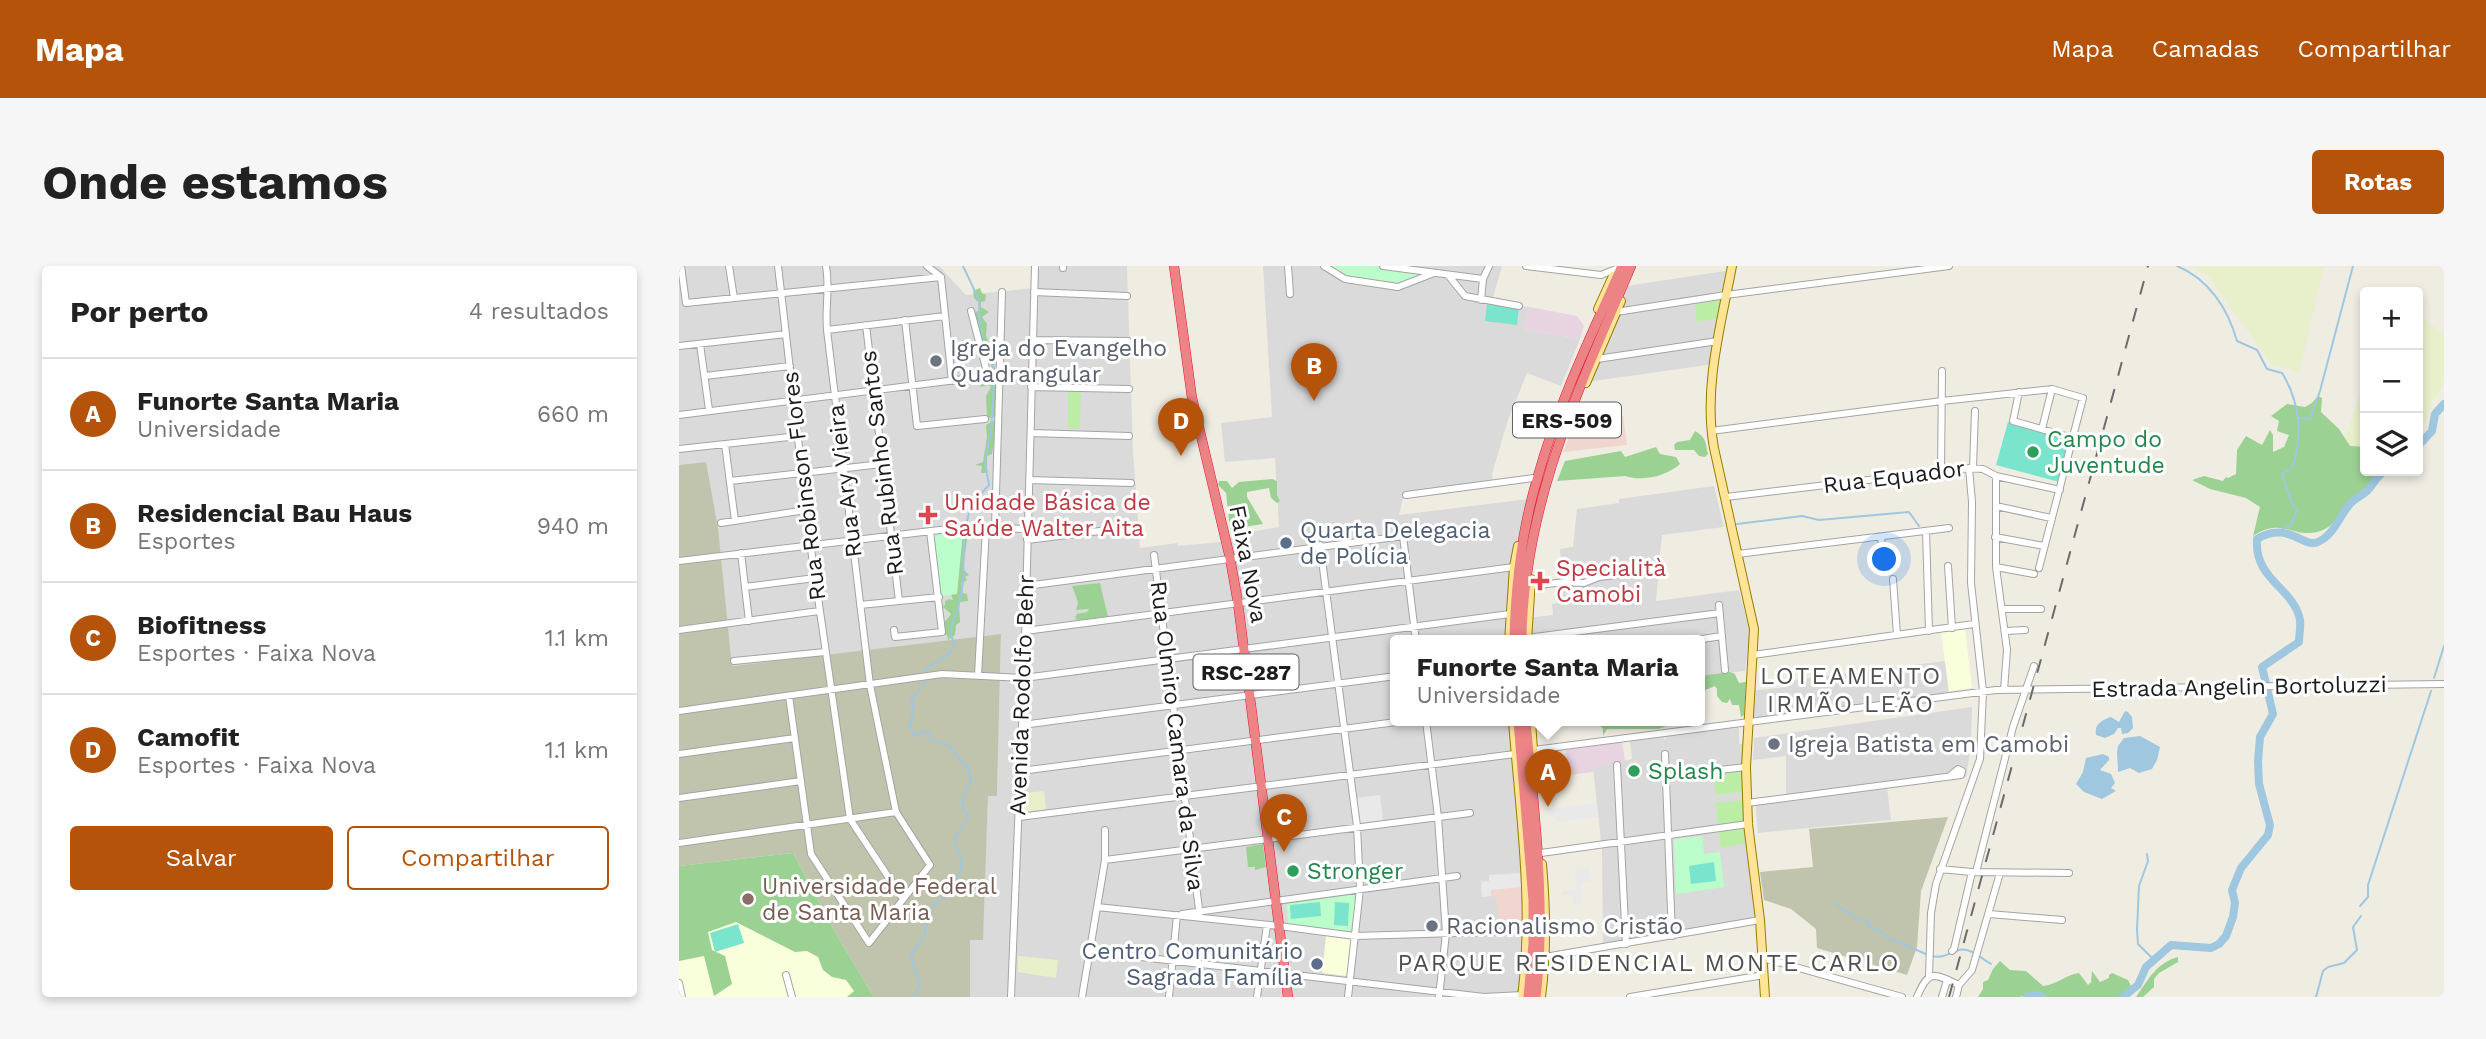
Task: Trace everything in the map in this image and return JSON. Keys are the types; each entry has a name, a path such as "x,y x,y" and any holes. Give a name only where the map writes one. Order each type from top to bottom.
{"highway":[{"name":"Faixa Nova","path":"1174,266 1192,398 1238,603 1288,997"},
{"name":"ERS-509","path":"1520,635 1541,498 1556,453 1633,266"},
{"name":"ERS-509","path":"1523,527 1550,439 1618,267"},
{"name":"ERS-509","path":"1576,375 1584,346"},
{"name":"ERS-509","path":"1550,439 1556,453"},
{"name":"ERS-509","path":"1520,635 1517,569 1531,501"},
{"path":"1517,569 1528,583"},
{"name":"ERS-509","path":"1510,614 1518,635"},
{"path":"1516,726 1533,915 1531,974 1524,996"},
{"path":"1528,726 1534,750 1530,772"},
{"path":"1528,726 1541,905 1536,997"},
{"path":"1527,839 1539,852"},
{"path":"1538,873 1545,888 1541,905"}],"main road":[{"name":"ERS-509","path":"1556,453 1597,359 1633,266"},
{"path":"1732,266 1710,392 1711,431 1754,629 1746,767 1747,803 1760,920 1765,997"},
{"name":"ERS-509","path":"1510,614 1523,527 1534,478 1549,430 1618,267"},
{"name":"ERS-509","path":"1521,635 1528,583"},
{"path":"1516,726 1515,754 1524,822 1528,931 1524,996"},
{"path":"1534,750 1539,852 1545,888 1545,957 1541,997"}],"street":[{"path":"681,266 686,303 941,277"},
{"path":"729,266 734,298"},
{"name":"Rua Robinson Flores","path":"778,266 829,691 850,819"},
{"path":"826,266 830,287"},
{"path":"927,266 941,277 952,380"},
{"name":"Avenida Rodolfo Behr","path":"1011,997 1021,771 1035,266"},
{"path":"1288,266 1290,294"},
{"path":"1324,266 1345,279 1398,287 1434,273"},
{"path":"1383,266 1483,279"},
{"path":"1481,300 1483,279 1489,266"},
{"path":"1526,266 1601,275 1618,267"},
{"path":"1616,312 1949,266"},
{"path":"1448,275 1462,294 1519,306"},
{"path":"1601,275 1608,287"},
{"name":"Rua Ary Vieira","path":"830,287 825,312 865,651 896,813"},
{"path":"995,528 1002,292"},
{"path":"1034,292 1127,296"},
{"path":"971,311 988,376"},
{"path":"827,330 945,316"},
{"path":"905,320 917,426 985,419"},
{"name":"Rua Rubinho Santos","path":"866,325 899,601"},
{"path":"679,346 786,334"},
{"path":"1032,340 1128,341"},
{"path":"1597,359 1718,341"},
{"path":"701,344 709,411"},
{"path":"705,376 790,366"},
{"path":"1941,471 1942,371"},
{"path":"679,415 988,376 1031,377"},
{"path":"1031,387 1129,388"},
{"path":"1711,431 1975,397 2052,390 2083,398 2037,571 1996,567"},
{"path":"2042,429 2052,390"},
{"path":"2019,393 2013,421 2073,438"},
{"path":"1929,976 1931,913 1940,869 1980,759 1983,691 1974,624 1970,560 1975,411"},
{"path":"1031,433 1129,436"},
{"path":"679,449 798,436"},
{"path":"725,444 735,521"},
{"path":"730,481 882,464"},
{"name":"Rua Equador","path":"1726,497 1971,468 2060,490"},
{"path":"1996,476 1996,567 2007,650 2004,690"},
{"path":"1406,495 1534,478"},
{"path":"1029,480 1131,483"},
{"path":"1996,506 2051,518"},
{"path":"721,523 806,510"},
{"path":"679,561 965,527 1027,529"},
{"path":"1027,540 1132,527"},
{"path":"978,675 986,528"},
{"path":"1738,554 1949,528"},
{"path":"894,630 895,637 942,632 930,531"},
{"path":"1926,531 1929,631"},
{"path":"1026,586 1403,536 1415,635"},
{"path":"1881,537 1884,568"},
{"path":"1995,537 2044,546"},
{"path":"1320,545 1357,827 1360,889 1349,997"},
{"path":"741,553 749,621"},
{"name":"Rua Olmiro Camara da Silva","path":"1154,555 1200,914"},
{"path":"1948,566 1952,628"},
{"path":"1025,631 1408,580 1517,569"},
{"path":"1528,583 1565,582 1584,576 1599,577 1656,570"},
{"path":"745,587 815,578"},
{"path":"1893,579 1897,635"},
{"path":"860,606 939,597"},
{"path":"1719,605 1725,670"},
{"path":"2001,609 2041,609"},
{"path":"679,631 819,611"},
{"path":"1557,635 1720,613"},
{"path":"679,711 942,674 1024,678 1510,614"},
{"path":"1753,655 1974,624"},
{"path":"2005,631 2025,630"},
{"path":"1705,639 1722,636"},
{"path":"734,661 825,654"},
{"path":"1952,951 2013,727 2031,689 2033,666"},
{"path":"1022,725 1390,677"},
{"name":"Estrada Angelin Bortoluzzi","path":"1534,750 1983,691 2444,684"},
{"path":"679,843 807,825 850,819 896,813 930,865 869,943 811,854 807,825 801,781 789,696"},
{"path":"1021,771 1390,723"},
{"path":"1427,726 1438,817 1446,933 1439,994"},
{"path":"679,754 795,738"},
{"path":"1019,817 1515,754"},
{"path":"1665,754 1672,936"},
{"path":"1617,765 1626,944"},
{"path":"1666,776 1746,767"},
{"path":"1747,803 1950,776"},
{"path":"679,798 801,781"},
{"path":"1105,860 1470,813"},
{"path":"850,819 903,899"},
{"path":"1539,852 1748,824"},
{"path":"1081,997 1105,860 1105,830"},
{"path":"1940,869 2000,873 2069,873"},
{"path":"1956,997 1959,985 1972,970 2000,873"},
{"path":"1097,907 1177,915 1200,914 1276,899 1457,876"},
{"path":"1200,914 1355,936 1528,931"},
{"path":"1989,914 2062,920"},
{"path":"1168,997 1177,915"},
{"path":"1545,957 1760,920"},
{"path":"1257,997 1267,925"},
{"path":"1089,951 1439,994 1524,996"},
{"path":"1763,958 1902,997"},
{"path":"786,975 792,997"},
{"path":"1630,997 1764,975"},
{"path":"1917,997 1929,976 1938,975 1959,985"},
{"path":"1942,997 1947,980"},
{"path":"679,983 683,997"}],"shaded area":[{"path":"679,266 939,266 966,295 1034,288 1035,268 1040,269 1040,266 1127,266 1133,450 1140,548 1177,543 1178,546 1220,542 1239,534 1279,527 1275,458 1225,462 1221,423 1272,417 1263,266 1502,266 1492,301 1529,307 1524,329 1580,339 1561,386 1527,373 1508,420 1492,474 1493,481 1404,494 1399,515 1529,499 1510,635 1390,635 1390,726 1513,726 1528,900 1522,997 970,997 970,940 982,940 988,796 997,796 1001,635 732,666 717,525 705,462 679,465"},
{"path":"2190,266 2324,266 2299,373 2272,365 2209,277"},
{"path":"1731,270 1714,364 1587,382 1627,286"},
{"path":"1487,304 1519,308 1517,325 1485,321"},
{"path":"1529,307 1577,316 1584,326 1580,339 1524,329"},
{"path":"2423,319 2444,334 2444,381 2437,396 2431,401 2428,418 2423,424"},
{"path":"2360,394 2360,447 2352,448 2344,440"},
{"path":"1623,415 1627,445 1563,452 1575,422"},
{"name":"Campo do Juventude","path":"2008,422 2070,439 2059,482 1996,465"},
{"path":"706,462 718,528 732,666 1001,634 997,796 988,796 983,940 970,940 970,997 874,997 835,932 793,853 679,866 679,465"},
{"path":"1714,486 1724,527 1662,535 1656,601 1739,590 1750,633 1745,671 1705,675 1705,635 1527,635 1528,618 1553,615 1552,604 1559,603 1558,587 1563,578 1560,549 1573,547 1577,509 1619,503 1619,499"},
{"path":"1965,629 1972,688 1949,691 1941,632"},
{"name":"LOTEAMENTO IRMÃO LEÃO","path":"1945,661 1949,695 1749,720 1751,691 1786,687 1786,681"},
{"path":"1972,707 1971,745 1966,777 1887,787 1891,820 1758,833 1755,799 1786,794 1786,756 1753,760 1754,738"},
{"path":"2125,711 2132,717 2133,728 2128,733 2122,734 2121,728 2118,728 2114,734 2105,738 2096,735 2099,723 2111,717 2119,722"},
{"path":"1739,726 1739,744 1747,743 1746,767 1760,920 1603,947 1602,851 1593,767 1632,759 1630,741 1663,735 1665,741 1666,735"},
{"path":"2140,736 2160,747 2152,769 2139,773 2130,768 2118,772 2118,746 2124,738"},
{"path":"1622,742 1625,761 1594,767 1593,772 1568,775 1566,750"},
{"path":"2103,754 2109,757 2109,760 2100,770 2111,774 2115,783 2111,788 2116,791 2102,799 2084,792 2076,784 2083,772 2086,758"},
{"path":"1044,791 1046,809 1023,812 1023,793"},
{"path":"1380,795 1383,820 1358,823 1355,798"},
{"path":"1596,803 1598,817 1556,822 1555,815 1547,816 1546,809"},
{"path":"1948,817 1921,891 1917,947 1907,975 1817,948 1816,929 1791,909 1764,900 1760,872 1813,867 1809,829"},
{"path":"1714,862 1716,881 1691,884 1689,866"},
{"name":"Universidade Federal de Santa Maria","path":"679,866 835,932 874,997 679,997"},
{"path":"1589,867 1591,881 1581,883 1582,904 1573,905 1573,895 1563,895 1563,891 1576,890 1575,869"},
{"path":"1520,873 1521,887 1491,890 1491,896 1482,897 1481,882 1489,881 1489,875"},
{"path":"1522,873 1526,927 1499,929 1496,896 1482,897 1481,882 1489,881 1489,875"},
{"path":"1320,902 1321,916 1291,919 1290,905"},
{"path":"1335,902 1349,903 1348,926 1334,925"},
{"path":"738,924 744,943 715,952 710,933"},
{"path":"1326,936 1351,939 1347,976 1322,973"},
{"path":"1018,956 1058,960 1056,978 1018,972"}],"green space":[{"path":"1327,266 1371,266 1428,274 1401,284 1347,278"},
{"path":"980,288 986,295 981,307 989,312 982,317 987,324 986,336 995,369 992,369 990,360 986,361 974,312 979,311 980,304 974,298 973,291"},
{"path":"1722,299 1719,318 1697,322 1695,305"},
{"path":"996,380 995,417 987,418 986,396 991,387 981,387 980,382"},
{"path":"1068,391 1081,391 1080,428 1068,429"},
{"path":"2318,396 2322,398 2321,412 2339,429 2350,446 2360,447 2360,476 2374,476 2332,524 2323,530 2308,533 2272,528 2253,536 2260,507 2246,498 2210,489 2192,480 2204,476 2223,481 2236,474 2237,450 2246,436 2262,445 2270,430 2273,435 2273,452 2284,447 2289,435 2277,431 2279,421 2271,416 2287,404 2305,407"},
{"path":"994,420 992,454 987,456 987,473 981,473 982,466 975,465 983,462 986,425"},
{"path":"1695,431 1705,441 1708,454 1705,457 1699,456 1694,450 1675,450 1674,445 1677,442 1690,440"},
{"path":"1656,447 1660,454 1676,457 1680,464 1661,475 1647,478 1625,476 1557,481 1565,461 1621,451 1625,457"},
{"path":"1272,479 1277,481 1280,501 1277,503 1271,498 1269,488 1247,492 1247,497 1263,524 1230,529 1226,493 1218,485 1219,481 1227,481 1232,488 1239,482"},
{"path":"963,532 957,594 941,596 933,535"},
{"path":"968,533 963,569 969,575 965,577 967,580 961,583 968,601 959,602 960,622 956,625 955,635 948,640 947,635 944,635 943,624 951,614 942,606 945,601 953,600 951,594 957,534"},
{"path":"1100,583 1108,617 1077,620 1077,614 1089,609 1076,610 1078,602 1072,586"},
{"path":"1730,672 1735,674 1739,683 1746,682 1744,715 1741,717 1739,705 1732,705 1730,699 1727,703 1722,702 1717,696 1715,686 1705,690 1705,675"},
{"path":"1600,726 1667,726 1658,729 1607,729 1603,736"},
{"path":"1741,772 1742,792 1716,795 1714,775"},
{"path":"1743,800 1742,821 1718,825 1716,803"},
{"path":"1742,828 1746,830 1747,843 1721,848 1719,831"},
{"path":"1702,836 1704,854 1720,852 1724,887 1676,894 1674,839"},
{"path":"1263,844 1266,867 1255,870 1255,867 1248,867 1246,847"},
{"name":"Universidade Federal de Santa Maria","path":"793,853 835,932 874,997 847,997 854,991 846,980 832,977 823,970 818,957 807,951 795,952 736,922 708,932 712,950 725,956 732,984 714,996 704,956 679,961 679,866"},
{"path":"1359,893 1354,933 1288,924 1286,900"},
{"path":"2178,957 2178,962 2154,979 2154,987 2143,997 2136,997 2158,968"},
{"path":"2000,961 2010,970 2026,971 2043,986 2079,973 2088,985 2092,971 2100,982 2109,978 2112,973 2128,980 2131,986 2119,997 2045,997 2035,993 2020,997 1978,997 1983,989 1983,982 1988,980"}],"waterway":[{"path":"963,266 979,300 980,331 994,369"},
{"path":"2177,266 2208,287 2228,318 2237,341 2257,350 2267,369 2282,373 2293,396 2298,419 2298,444 2292,468 2282,474 2297,511 2291,525 2277,532"},
{"path":"2299,418 2310,419 2320,391 2353,266"},
{"path":"967,521 971,505 989,485 985,462 991,432 994,381"},
{"path":"2423,441 2432,431 2435,414 2444,404"},
{"path":"2123,997 2138,985 2146,967 2171,945 2211,948 2219,944 2226,936 2233,917 2235,903 2232,890 2241,868 2268,835 2270,825 2259,784 2258,762 2260,737 2273,714 2262,667 2299,642 2300,623 2296,609 2262,564 2257,539 2278,532 2313,543 2324,539 2350,504 2367,491 2379,476"},
{"path":"1737,524 1802,516 1819,520 1909,512 1919,526"},
{"path":"925,671 949,653 955,644 951,627 958,609 963,582 964,533"},
{"path":"2434,678 2444,646"},
{"path":"913,997 920,986 911,956 925,934 927,915 934,904 951,893 959,877 962,859 955,837 969,817 963,809 963,796 971,782 968,768 949,746 931,740 930,734 925,731 915,736 909,726 914,708 911,700 927,680"},
{"path":"2360,906 2368,897 2368,885 2431,691"},
{"path":"2147,854 2148,861 2139,886 2137,930 2138,944 2153,959"},
{"path":"1834,903 1856,918 1868,921 1868,927 1878,929 1886,937 1926,954"},
{"path":"2316,997 2323,971 2344,963 2357,950 2353,927 2361,916"},
{"path":"1932,956 1944,956 1963,950 1972,952 1991,964"},
{"path":"2027,997 2042,997"}],"railway":[{"path":"1949,997 2148,266"}],"place":[{"name":"Igreja do Evangelho Quadrangular","path":"936,361"},
{"name":"Residencial Bau Haus","path":"1314,401"},
{"name":"Campo do Juventude","path":"2033,452"},
{"name":"Camofit","path":"1181,456"},
{"name":"Unidade Básica de Saúde Walter Aita","path":"928,515"},
{"name":"Quarta Delegacia de Polícia","path":"1286,543"},
{"name":"Specialità Camobi","path":"1540,581"},
{"name":"Igreja Batista em Camobi","path":"1774,744"},
{"name":"Splash","path":"1634,771"},
{"name":"Funorte Santa Maria","path":"1548,807"},
{"name":"Biofitness","path":"1284,852"},
{"name":"Stronger","path":"1293,871"},
{"name":"Universidade Federal de Santa Maria","path":"748,899"},
{"name":"Racionalismo Cristão","path":"1432,926"},
{"name":"Centro Comunitário Sagrada Família","path":"1317,964"}],"district":[{"name":"LOTEAMENTO IRMÃO LEÃO","path":"1851,690"},
{"name":"PARQUE RESIDENCIAL MONTE CARLO","path":"1649,963"}]}
